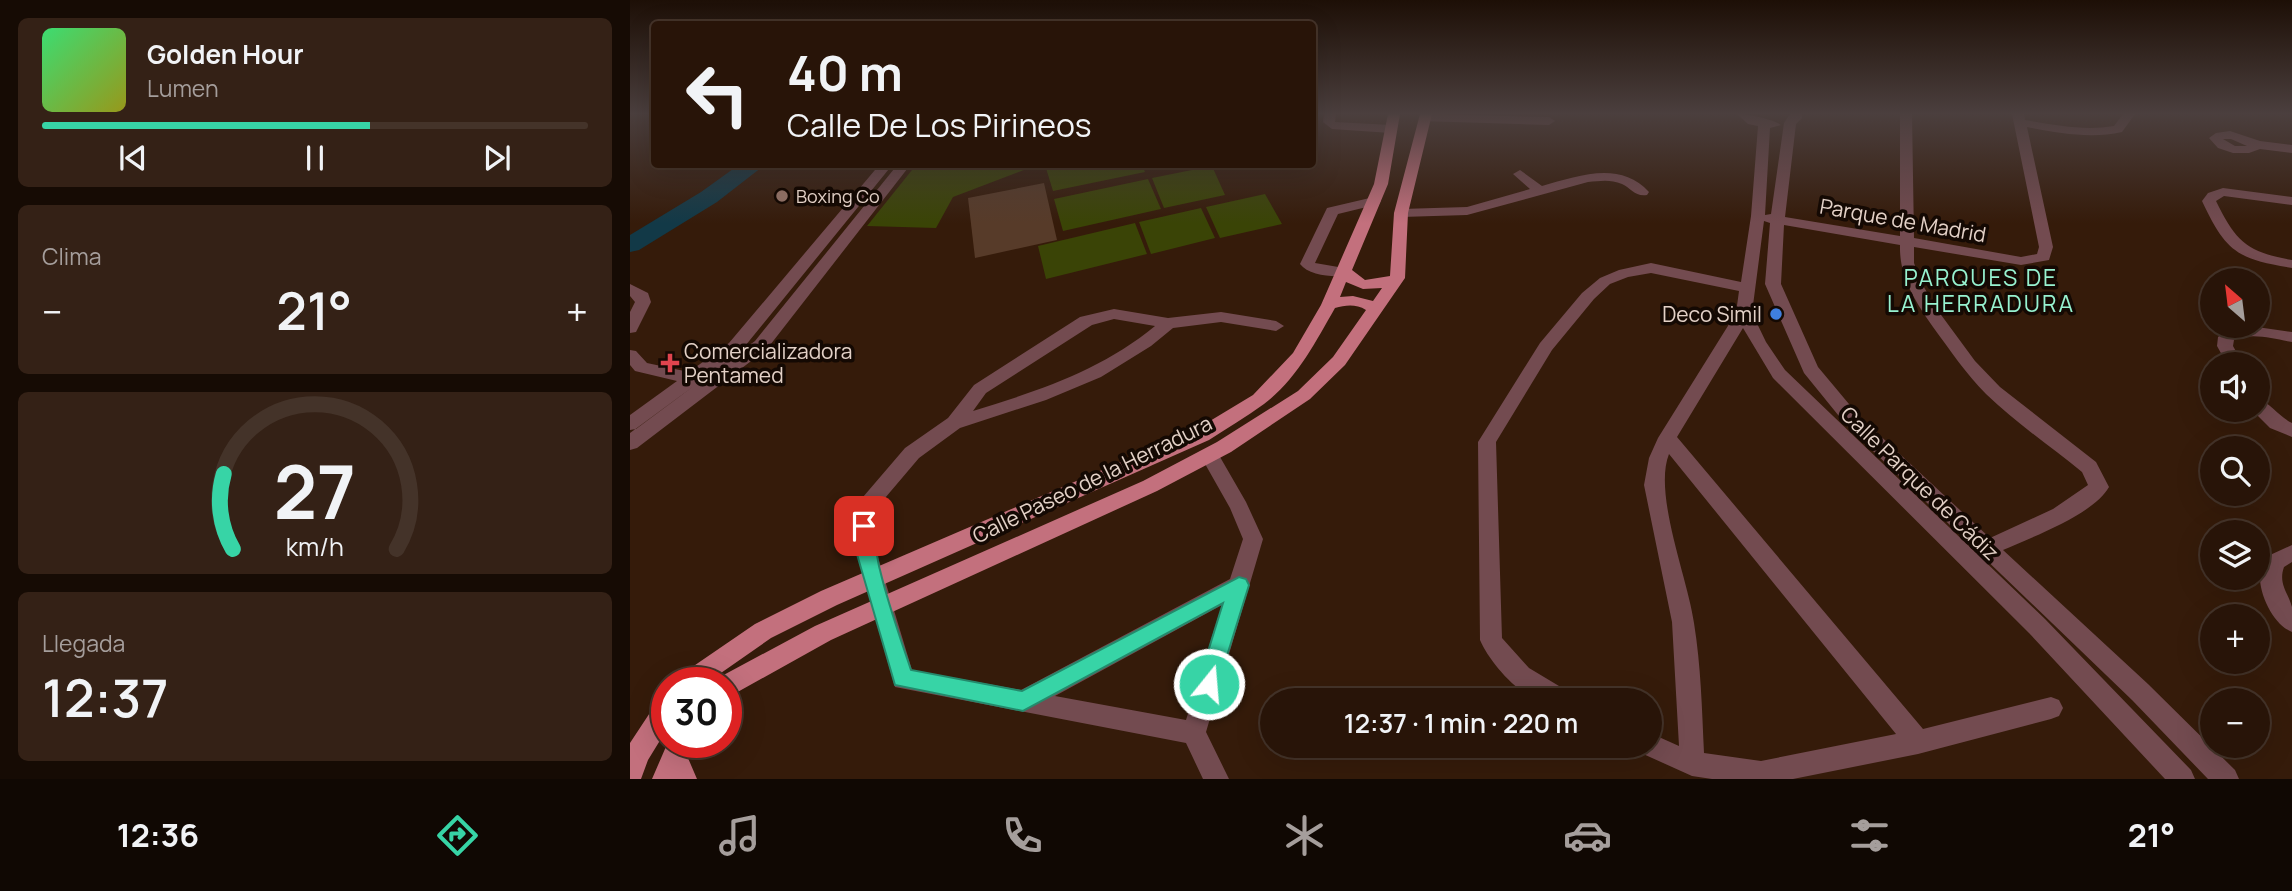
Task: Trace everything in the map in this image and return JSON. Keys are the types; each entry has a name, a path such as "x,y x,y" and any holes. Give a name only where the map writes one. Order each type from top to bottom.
{"main road":[{"name":"Calle Paseo de la Herradura","path":"711,667 763,631 872,579 1202,435 1259,399 1299,356 1329,305 1381,184 1387,150"},
{"path":"1345,272 1353,281 1370,286 1397,278 1401,214 1417,150"},
{"name":"Calle Paseo de la Herradura","path":"742,677 823,633 1150,486 1209,455 1304,395 1339,361 1397,278"},
{"path":"1329,305 1349,299 1376,309"},
{"path":"630,774 638,753 651,732"}],"street":[{"path":"1692,764 1690,694 1683,622 1654,485 1658,458 1667,438 1744,313 1758,216 1762,150"},
{"name":"Calle Parque de Cádiz","path":"1788,150 1773,253 1773,284 1810,369 1853,421 2140,692 2226,779"},
{"path":"1906,150 1907,263 1913,282 1929,310 1969,365 1994,391 2090,467 2099,487 2082,503 2049,521 1987,548"},
{"name":"Parque de Madrid","path":"1758,216 2021,261 2044,257 2046,247 2025,150"},
{"path":"630,424 735,348 884,168"},
{"path":"630,443 761,345 902,168"},
{"path":"1520,174 1541,192"},
{"path":"1401,214 1470,217 1587,178 1608,176 1628,182 1642,192"},
{"path":"2292,201 2223,192 2209,201 2228,240 2235,246 2264,260 2292,264"},
{"path":"1345,272 1312,268 1307,264 1332,211 1374,201"},
{"path":"1540,688 1520,677 1491,640 1487,442 1546,347 1588,296 1605,281 1624,273 1651,268 1748,288"},
{"path":"630,289 642,296 643,302 630,328"},
{"path":"765,311 791,309"},
{"name":"Calle Parque de Cádiz","path":"1744,313 1758,344 1779,374 2037,626 2182,779"},
{"path":"1194,733 903,679 872,579 864,544 864,509 912,453 954,423 980,389 1086,321 1114,314 1168,323 1221,317 1276,326"},
{"path":"954,423 1009,406 1096,373 1145,345 1168,323"},
{"path":"2228,352 2225,346 2226,337 2233,332 2247,330 2292,337"},
{"path":"630,355 640,367 692,379"},
{"path":"1779,374 1810,369"},
{"path":"2270,417 2276,423 2292,430"},
{"path":"1667,438 1918,742"},
{"path":"1209,455 1239,507 1253,539 1194,733 1216,779"},
{"path":"2292,553 2278,560 2271,572 2274,596 2292,622"},
{"path":"1023,701 1239,585"},
{"path":"1662,750 1692,764 1761,773 1918,742 2051,708"}],"green space":[{"path":"914,168 1029,168 953,197 936,228 867,226"},
{"path":"1046,168 1143,168 1145,172 1053,191"},
{"path":"1213,168 1225,195 1164,208 1152,178"},
{"path":"1148,179 1161,209 1063,231 1054,199"},
{"path":"1265,194 1282,224 1220,238 1206,207"},
{"path":"1201,208 1215,238 1151,254 1139,222"},
{"path":"1135,223 1147,254 1046,279 1038,246"}],"building":[{"path":"1044,183 1057,240 975,258 968,198"}],"waterway":[{"path":"630,245 709,197 749,168"}],"place":[{"name":"Boxing Co","path":"782,196"},
{"name":"Deco Simil","path":"1776,314"},
{"name":"Comercializadora Pentamed","path":"670,363"}],"district":[{"name":"PARQUES DE LA HERRADURA","path":"1981,290"}],"route":[{"path":"864,526 864,544 872,579 903,679 1023,701 1239,585 1209,684"}]}
